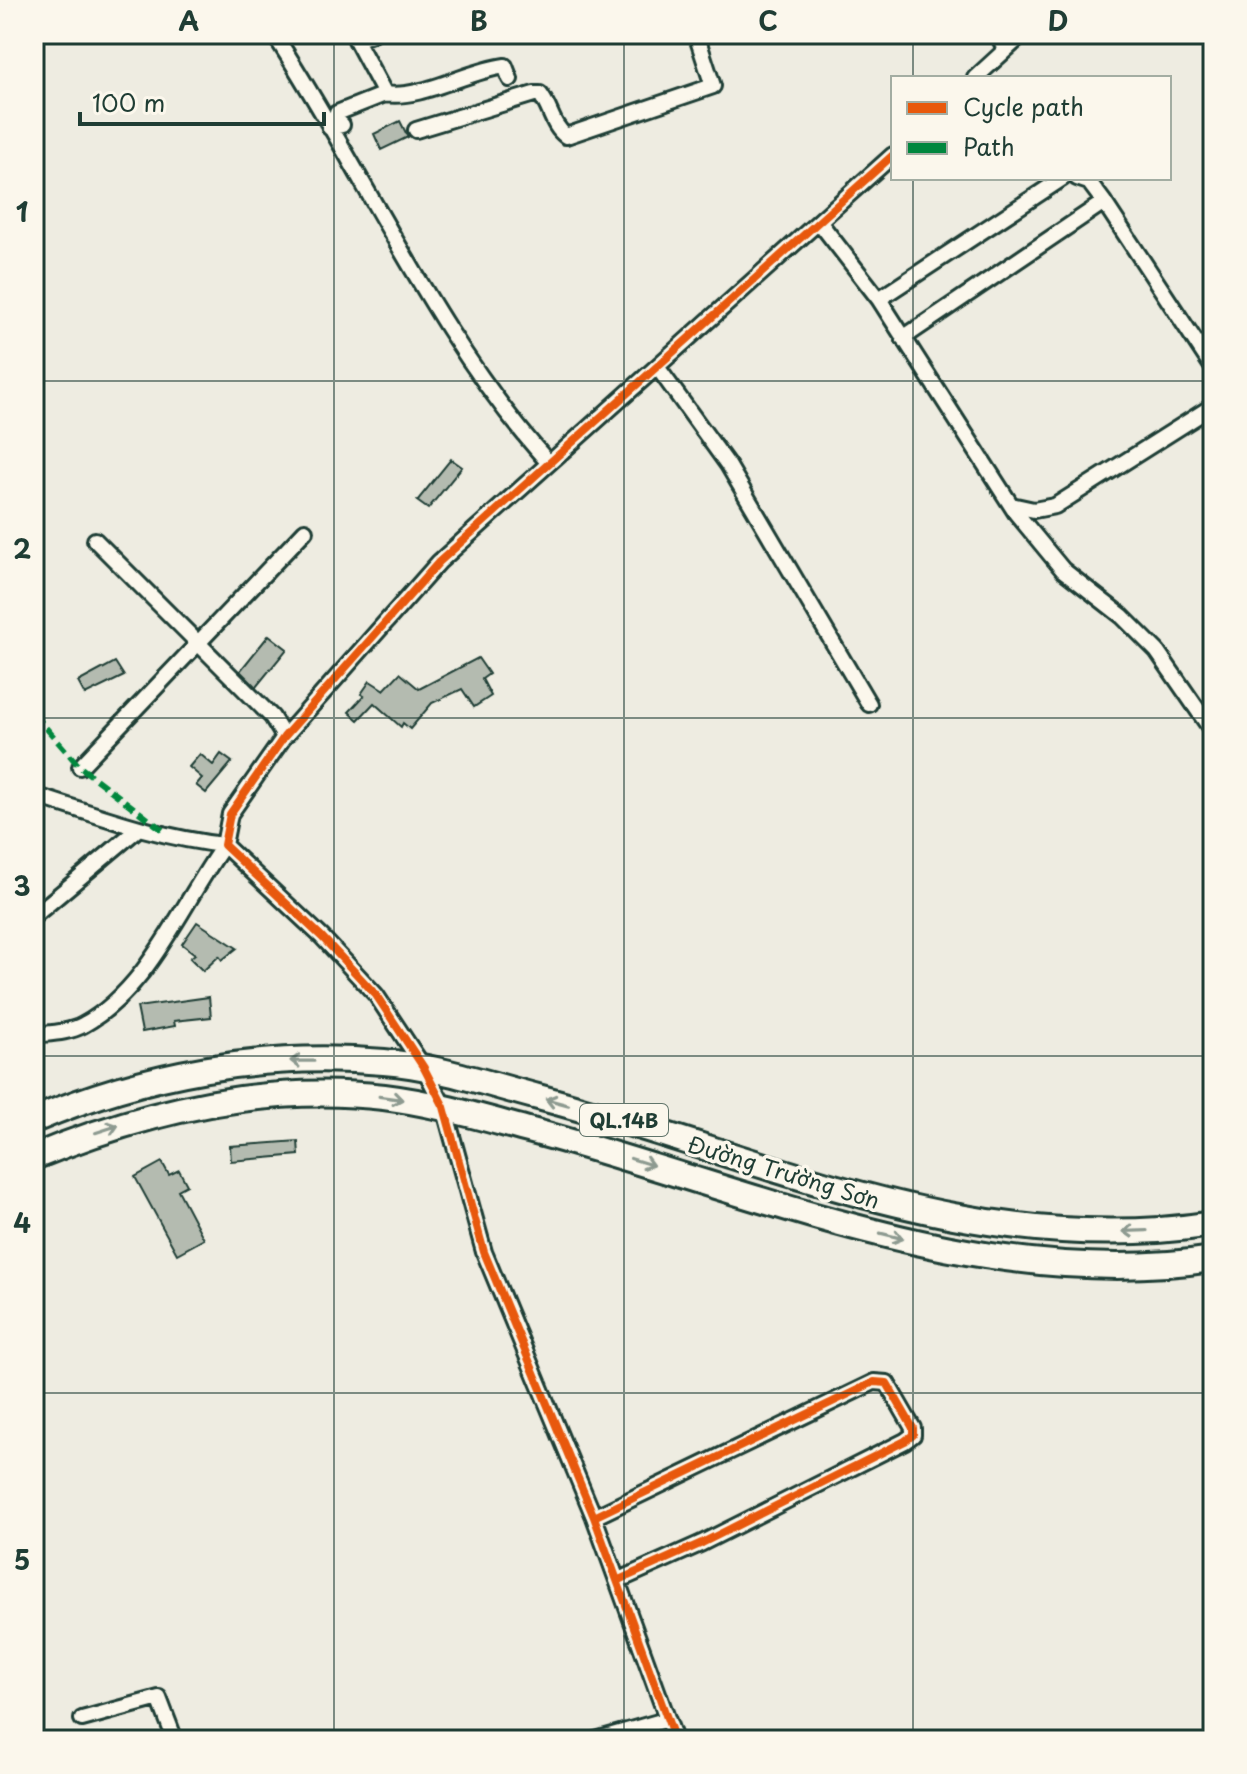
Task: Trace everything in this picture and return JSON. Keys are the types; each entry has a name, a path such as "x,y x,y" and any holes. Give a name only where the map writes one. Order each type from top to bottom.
{"highway":[{"name":"Đường Trường Sơn","path":"34,1120 93,1097 214,1067 281,1061 385,1062 424,1068 613,1117 840,1192 924,1212 1003,1225 1096,1232 1213,1224"},
{"name":"Đường Trường Sơn","path":"34,1157 104,1130 207,1104 297,1095 382,1096 444,1107 603,1150 785,1207 911,1240 991,1256 1097,1266 1213,1259"}],"street":[{"path":"274,34 489,388 548,462"},
{"path":"372,34 356,40 385,94"},
{"path":"416,130 540,94 559,131 566,136 684,96 713,86 696,34"},
{"path":"998,34 1005,50"},
{"path":"977,76 1023,34"},
{"path":"330,128 342,125 336,120 337,113 385,94 401,97 479,70 505,66 510,79"},
{"path":"34,1035 83,1025 113,1001 146,966 224,845 230,814 284,737 439,562 891,157"},
{"path":"879,299 1060,180"},
{"path":"1083,180 1089,182 1104,202 1213,368"},
{"path":"903,338 1104,202"},
{"path":"820,223 879,299 1011,505 1063,570 1122,616 1157,651 1213,732"},
{"path":"658,368 728,465 869,704"},
{"path":"1011,505 1034,510 1055,506 1213,406"},
{"path":"80,767 305,531"},
{"path":"95,540 272,717 284,737"},
{"path":"34,795 139,828 164,831 183,840 224,845 322,937 376,995 424,1068 444,1107 484,1252 619,1580 665,1720 675,1740"},
{"path":"34,916 139,828"},
{"path":"594,1517 874,1382 887,1383 893,1388 913,1428 913,1435 905,1441 702,1543 619,1580"},
{"path":"82,1719 159,1698 175,1740"},
{"path":"595,1740 665,1720"}],"building":[{"path":"400,121 408,137 381,150 374,134"},
{"path":"451,459 462,467 428,509 417,501"},
{"path":"269,635 287,649 256,687 240,671"},
{"path":"478,658 489,674 482,679 491,696 474,707 462,689 432,703 410,729 403,723 401,727 374,703 358,720 349,712 364,696 361,694 370,681 384,690 400,673 419,689"},
{"path":"115,662 124,676 85,695 78,682"},
{"path":"200,754 213,765 221,754 232,762 206,793 196,785 202,778 189,767"},
{"path":"197,922 237,948 222,960 219,956 203,971 190,958 195,954 182,944"},
{"path":"209,997 211,1017 174,1021 175,1026 142,1032 137,1007"},
{"path":"298,1141 299,1155 231,1161 230,1146"},
{"path":"162,1162 169,1175 179,1170 187,1185 178,1190 204,1239 177,1254 135,1177"}],"marked path":[{"path":"34,714 80,767 164,831"}],"cycle path":[{"path":"675,1740 594,1517 484,1252 444,1107 424,1068 376,995 322,937 224,845 230,814 284,737 439,562 891,157"},
{"path":"594,1517 874,1382 887,1383 913,1428 913,1435 905,1441 702,1543 619,1580"}]}
